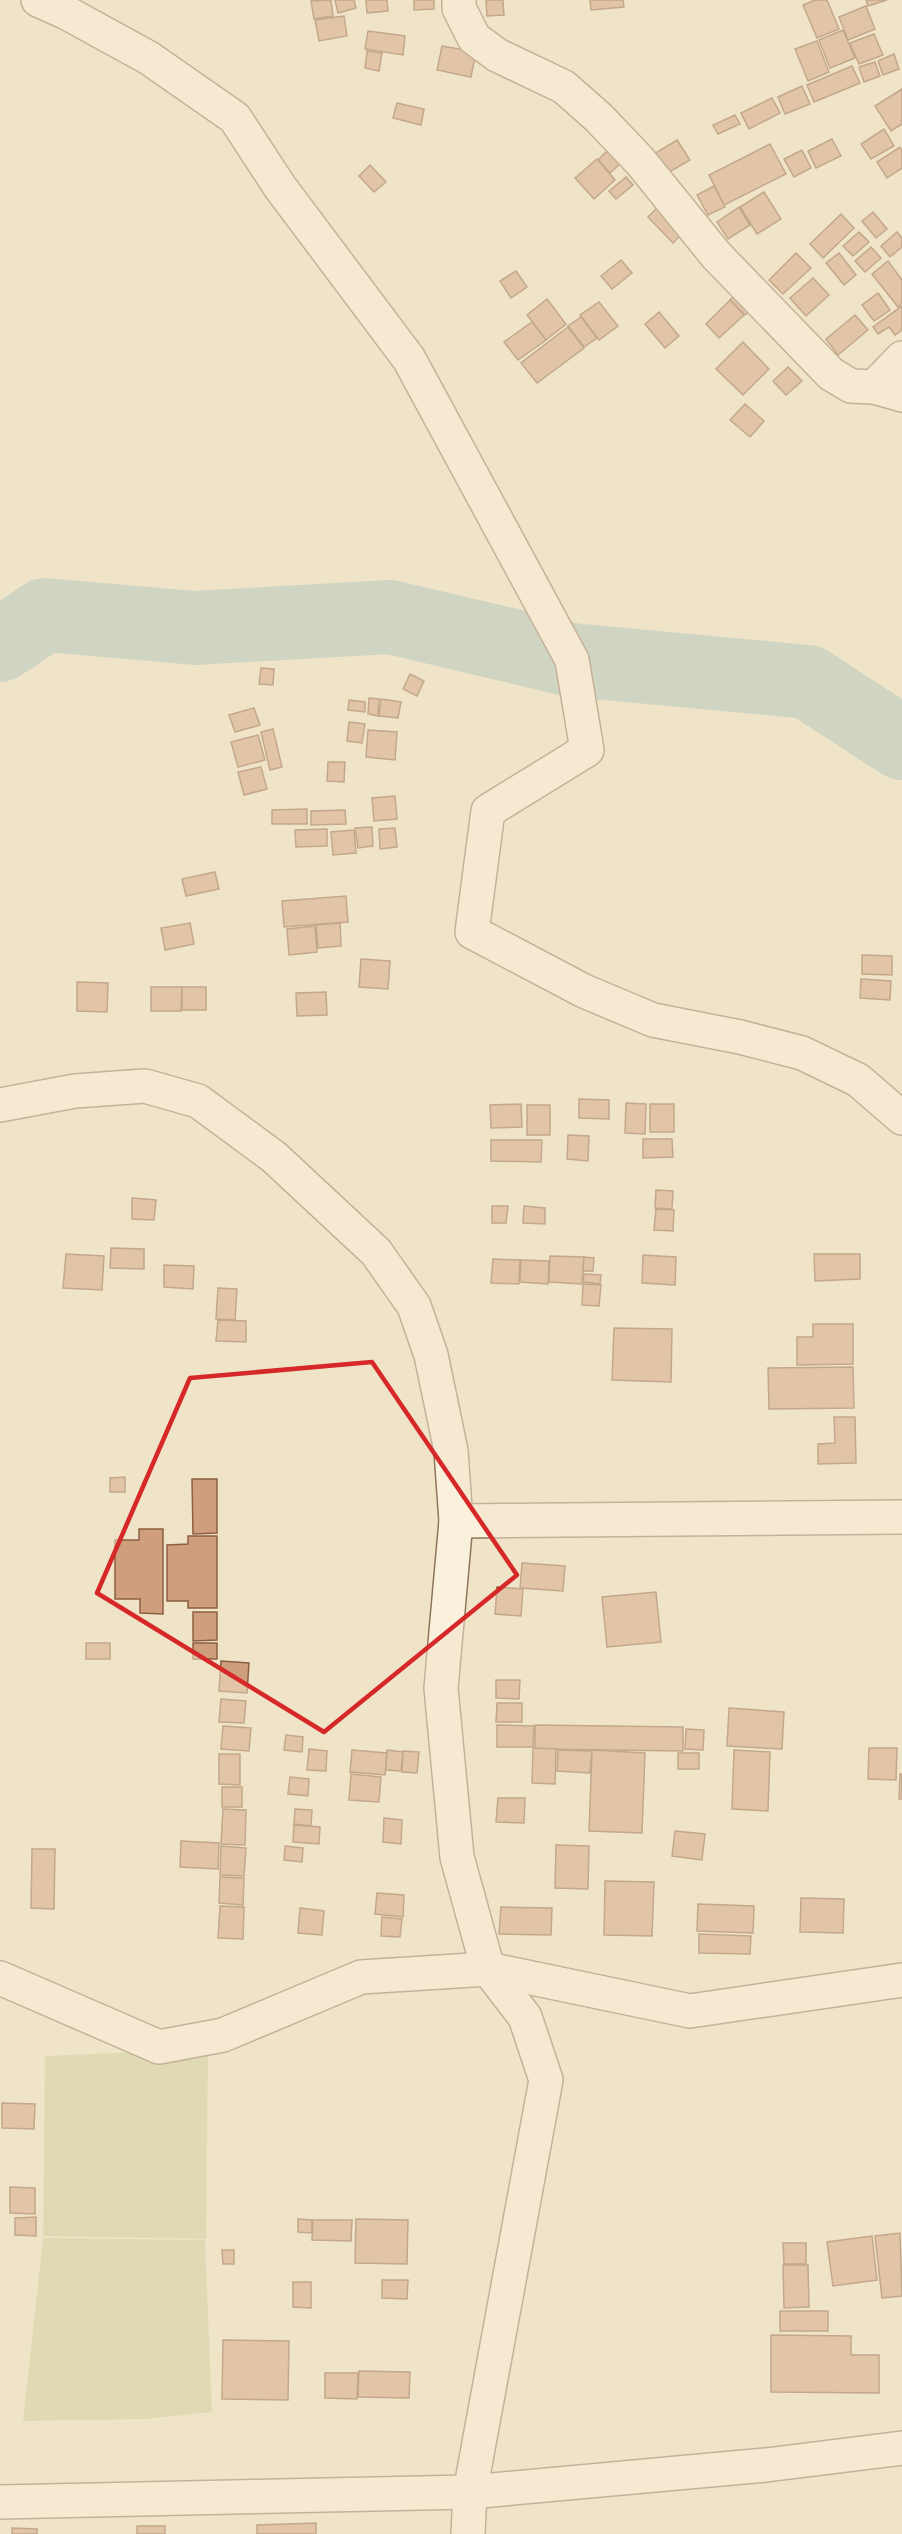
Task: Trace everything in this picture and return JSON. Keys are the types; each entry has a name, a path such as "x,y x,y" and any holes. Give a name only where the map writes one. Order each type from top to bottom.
{"street":[{"path":"38,0 67,13 149,58 235,118 280,187 409,359 572,660 587,750 488,811 472,932 584,991 652,1020 740,1037 802,1053 858,1080 902,1118"},
{"path":"459,0 459,8 474,38 497,55 564,87 599,118 640,161 716,255 831,374 851,386 888,391 902,358"},
{"path":"0,1105 75,1091 145,1086 198,1101 274,1157 376,1252 414,1306 431,1355 451,1451 456,1521 441,1688 457,1857 488,1969 525,2017 546,2080 470,2492 468,2534"},
{"path":"456,1521 902,1517"},
{"path":"0,1978 159,2047 223,2035 361,1977 488,1969 690,2011 902,1980"},
{"path":"0,2502 470,2492 766,2465 902,2448"}],"highlighted area":[{"path":"372,1362 517,1575 324,1732 97,1593 190,1378"}],"green space":[{"path":"208,2049 206,2239 43,2236 45,2056"},
{"path":"43,2238 205,2240 212,2412 146,2419 23,2421"}],"building":[{"path":"331,0 333,16 314,19 311,1"},
{"path":"335,0 354,0 356,8 338,13"},
{"path":"366,0 387,0 388,11 367,13"},
{"path":"414,0 434,0 434,9 414,10"},
{"path":"486,0 503,0 504,15 487,16"},
{"path":"590,0 623,0 624,7 591,10"},
{"path":"815,0 827,0 839,29 817,38 803,5"},
{"path":"866,0 887,0 868,6"},
{"path":"866,6 875,29 848,40 839,17"},
{"path":"344,16 347,36 319,41 315,20"},
{"path":"843,30 855,58 830,68 819,40"},
{"path":"368,31 405,36 403,55 365,49"},
{"path":"874,34 883,55 859,64 850,43"},
{"path":"817,41 829,72 808,81 795,49"},
{"path":"442,46 476,52 471,77 437,70"},
{"path":"367,51 382,53 379,71 365,68"},
{"path":"894,54 899,69 883,75 878,61"},
{"path":"875,62 880,76 864,82 859,67"},
{"path":"852,66 860,83 814,102 807,85"},
{"path":"802,86 810,104 785,114 778,97"},
{"path":"902,89 902,124 891,131 875,106"},
{"path":"772,98 780,113 749,129 741,113"},
{"path":"397,103 424,109 421,125 393,118"},
{"path":"735,115 740,124 718,134 713,125"},
{"path":"884,129 894,146 871,159 861,144"},
{"path":"832,139 841,156 816,168 808,151"},
{"path":"677,140 690,160 666,174 654,154"},
{"path":"770,144 786,174 724,205 709,175"},
{"path":"900,147 902,168 887,178 877,162"},
{"path":"609,149 621,163 610,173 598,160"},
{"path":"802,150 811,168 794,177 784,159"},
{"path":"597,159 615,180 594,199 575,178"},
{"path":"370,165 386,182 374,192 359,176"},
{"path":"626,177 633,185 616,199 609,191"},
{"path":"714,186 725,207 708,215 697,195"},
{"path":"764,192 781,219 757,234 740,207"},
{"path":"659,206 685,231 673,243 648,217"},
{"path":"739,207 750,225 728,239 717,222"},
{"path":"873,212 887,229 876,238 862,221"},
{"path":"841,214 854,228 823,258 810,244"},
{"path":"859,232 869,242 853,256 843,246"},
{"path":"897,232 902,238 902,247 890,257 881,246"},
{"path":"871,247 881,258 865,272 855,261"},
{"path":"796,253 811,268 783,294 769,280"},
{"path":"839,253 856,275 844,285 826,263"},
{"path":"621,260 632,273 612,289 601,276"},
{"path":"888,261 902,280 902,303 898,307 872,274"},
{"path":"516,271 527,287 511,298 500,281"},
{"path":"813,278 829,295 806,316 790,298"},
{"path":"741,289 756,304 745,315 730,300"},
{"path":"878,293 890,310 874,321 862,305"},
{"path":"547,299 566,324 546,340 527,315"},
{"path":"730,300 744,315 719,338 706,324"},
{"path":"599,302 618,326 599,340 580,315"},
{"path":"902,306 902,330 895,335 889,327 878,334 873,327"},
{"path":"659,312 679,336 665,348 645,324"},
{"path":"855,315 868,330 838,355 826,339"},
{"path":"581,317 597,338 584,347 568,326"},
{"path":"532,322 546,340 518,360 504,342"},
{"path":"568,327 584,348 537,383 521,363"},
{"path":"743,342 769,369 743,395 716,369"},
{"path":"788,367 802,381 786,395 773,381"},
{"path":"745,404 764,421 750,437 730,420"},
{"path":"261,668 274,669 273,685 259,684"},
{"path":"410,674 424,681 417,696 403,689"},
{"path":"369,698 379,699 378,716 368,714"},
{"path":"381,699 401,702 398,718 379,716"},
{"path":"349,700 365,702 365,712 348,710"},
{"path":"254,708 260,725 235,732 229,715"},
{"path":"349,722 365,724 362,743 347,741"},
{"path":"273,729 282,767 270,770 261,732"},
{"path":"368,730 397,732 395,760 366,757"},
{"path":"258,735 265,760 238,767 231,742"},
{"path":"328,762 345,762 344,782 327,781"},
{"path":"261,767 267,789 244,795 238,772"},
{"path":"395,796 397,819 374,821 372,798"},
{"path":"307,809 307,824 272,824 272,810"},
{"path":"345,810 346,824 311,825 311,811"},
{"path":"372,827 373,846 358,848 355,828"},
{"path":"395,828 397,847 380,849 379,829"},
{"path":"327,829 327,846 296,847 295,830"},
{"path":"354,830 356,853 333,855 331,832"},
{"path":"215,872 219,889 186,896 182,879"},
{"path":"346,896 348,922 284,927 282,901"},
{"path":"190,923 194,944 165,950 161,928"},
{"path":"340,923 341,946 318,948 316,925"},
{"path":"315,926 317,952 289,955 287,929"},
{"path":"862,955 892,956 892,975 862,974"},
{"path":"361,959 390,961 388,989 359,987"},
{"path":"861,979 891,981 890,1000 860,998"},
{"path":"77,982 108,983 107,1012 77,1011"},
{"path":"151,987 182,987 181,1011 151,1011"},
{"path":"182,987 206,987 206,1010 182,1010"},
{"path":"326,992 327,1015 297,1016 296,993"},
{"path":"579,1099 609,1100 609,1119 579,1118"},
{"path":"626,1103 646,1104 645,1134 625,1133"},
{"path":"521,1104 522,1127 491,1128 490,1105"},
{"path":"650,1104 674,1104 674,1132 650,1132"},
{"path":"527,1105 550,1105 550,1135 527,1135"},
{"path":"568,1135 589,1136 588,1161 567,1159"},
{"path":"643,1139 672,1139 673,1157 643,1158"},
{"path":"491,1140 542,1140 541,1162 491,1161"},
{"path":"656,1190 673,1191 672,1209 655,1208"},
{"path":"132,1198 156,1200 154,1220 132,1219"},
{"path":"492,1206 508,1206 506,1223 492,1223"},
{"path":"524,1206 545,1208 545,1224 523,1223"},
{"path":"656,1209 674,1210 673,1231 654,1230"},
{"path":"111,1248 144,1249 144,1269 110,1268"},
{"path":"66,1254 104,1256 102,1290 63,1288"},
{"path":"814,1254 860,1254 860,1279 815,1281"},
{"path":"643,1255 676,1257 675,1285 642,1283"},
{"path":"550,1256 584,1257 582,1284 549,1282"},
{"path":"584,1257 594,1258 593,1271 583,1271"},
{"path":"493,1259 520,1260 519,1284 491,1283"},
{"path":"521,1260 549,1261 548,1284 520,1282"},
{"path":"164,1265 194,1266 193,1289 164,1287"},
{"path":"584,1274 601,1275 600,1284 583,1282"},
{"path":"583,1284 601,1285 599,1306 582,1305"},
{"path":"218,1288 237,1289 235,1320 216,1319"},
{"path":"218,1320 246,1321 246,1342 216,1341"},
{"path":"813,1324 853,1324 853,1364 797,1365 797,1337 813,1337"},
{"path":"614,1328 672,1329 671,1382 612,1380"},
{"path":"853,1367 854,1408 769,1409 768,1368"},
{"path":"834,1417 855,1417 856,1463 818,1464 818,1444 835,1443"},
{"path":"125,1477 125,1492 110,1492 110,1478"},
{"path":"192,1479 217,1479 217,1533 193,1534"},
{"path":"139,1529 163,1529 163,1614 140,1613 140,1599 115,1599 115,1540 139,1540"},
{"path":"188,1536 217,1536 217,1608 188,1608 188,1601 167,1601 167,1545 188,1544"},
{"path":"522,1563 565,1566 563,1591 520,1588"},
{"path":"497,1587 523,1589 521,1616 495,1614"},
{"path":"656,1592 661,1642 607,1647 602,1597"},
{"path":"193,1612 217,1612 217,1640 193,1641"},
{"path":"86,1643 110,1643 110,1659 86,1659"},
{"path":"193,1643 217,1643 217,1659 193,1659"},
{"path":"221,1661 249,1663 247,1693 219,1691"},
{"path":"496,1680 520,1680 519,1699 496,1698"},
{"path":"221,1699 246,1701 244,1723 219,1722"},
{"path":"497,1703 522,1703 522,1722 496,1722"},
{"path":"729,1708 784,1712 782,1749 727,1746"},
{"path":"497,1725 534,1726 533,1747 497,1747"},
{"path":"535,1725 683,1727 683,1751 535,1749"},
{"path":"223,1726 251,1728 249,1751 221,1749"},
{"path":"686,1729 704,1730 703,1750 685,1749"},
{"path":"286,1735 303,1737 302,1752 284,1750"},
{"path":"533,1748 556,1749 555,1784 532,1783"},
{"path":"869,1748 897,1748 896,1780 868,1779"},
{"path":"309,1749 327,1751 326,1771 307,1770"},
{"path":"352,1750 387,1753 385,1775 350,1772"},
{"path":"387,1750 403,1752 401,1771 386,1770"},
{"path":"558,1750 592,1751 590,1773 557,1771"},
{"path":"592,1750 645,1753 642,1833 589,1831"},
{"path":"734,1750 770,1752 768,1811 732,1809"},
{"path":"403,1751 419,1752 417,1773 402,1772"},
{"path":"678,1753 699,1753 699,1769 678,1769"},
{"path":"219,1754 240,1754 240,1785 219,1784"},
{"path":"351,1774 381,1777 379,1802 349,1800"},
{"path":"900,1774 902,1774 902,1799 899,1799"},
{"path":"290,1777 309,1779 308,1796 288,1794"},
{"path":"222,1787 242,1787 242,1807 222,1807"},
{"path":"498,1798 525,1798 524,1823 496,1822"},
{"path":"223,1809 246,1810 245,1845 221,1844"},
{"path":"295,1809 312,1810 311,1826 294,1824"},
{"path":"384,1818 402,1820 401,1844 383,1842"},
{"path":"294,1825 320,1827 319,1844 293,1842"},
{"path":"675,1831 705,1834 702,1860 672,1856"},
{"path":"181,1841 219,1843 218,1869 180,1867"},
{"path":"556,1845 589,1846 588,1889 555,1888"},
{"path":"221,1846 246,1848 244,1876 220,1875"},
{"path":"285,1846 303,1848 302,1862 284,1860"},
{"path":"32,1849 55,1849 54,1909 31,1908"},
{"path":"220,1877 244,1878 243,1905 219,1903"},
{"path":"605,1881 654,1882 652,1936 604,1935"},
{"path":"377,1893 404,1895 403,1917 375,1914"},
{"path":"801,1898 844,1899 843,1933 800,1932"},
{"path":"698,1904 754,1906 753,1933 697,1931"},
{"path":"220,1906 244,1907 243,1939 218,1938"},
{"path":"501,1907 552,1908 551,1935 499,1934"},
{"path":"300,1908 324,1911 322,1935 298,1933"},
{"path":"382,1917 402,1919 400,1937 381,1936"},
{"path":"699,1934 751,1936 750,1954 699,1953"},
{"path":"2,2103 35,2104 34,2129 2,2128"},
{"path":"10,2187 35,2188 35,2214 10,2213"},
{"path":"36,2217 36,2236 15,2235 15,2218"},
{"path":"298,2219 312,2220 312,2233 298,2232"},
{"path":"356,2219 408,2220 407,2264 355,2263"},
{"path":"313,2220 352,2220 351,2241 312,2240"},
{"path":"900,2233 902,2296 882,2298 875,2236"},
{"path":"872,2236 877,2280 833,2286 827,2242"},
{"path":"783,2243 806,2243 806,2264 784,2264"},
{"path":"222,2250 234,2250 234,2264 223,2264"},
{"path":"783,2265 808,2265 809,2307 784,2308"},
{"path":"382,2280 408,2280 407,2299 382,2298"},
{"path":"293,2282 311,2282 311,2308 293,2307"},
{"path":"780,2311 828,2311 828,2331 780,2331"},
{"path":"771,2335 851,2336 851,2355 879,2355 879,2393 771,2392"},
{"path":"223,2340 289,2341 288,2400 222,2399"},
{"path":"359,2371 410,2372 409,2398 358,2397"},
{"path":"325,2373 358,2373 357,2399 325,2398"},
{"path":"316,2523 316,2534 257,2534 257,2525"},
{"path":"137,2526 165,2526 165,2534 137,2534"},
{"path":"12,2528 37,2529 37,2534 12,2534"}],"waterway":[{"path":"0,645 45,615 195,628 390,617 572,660 808,682 902,743"}]}
